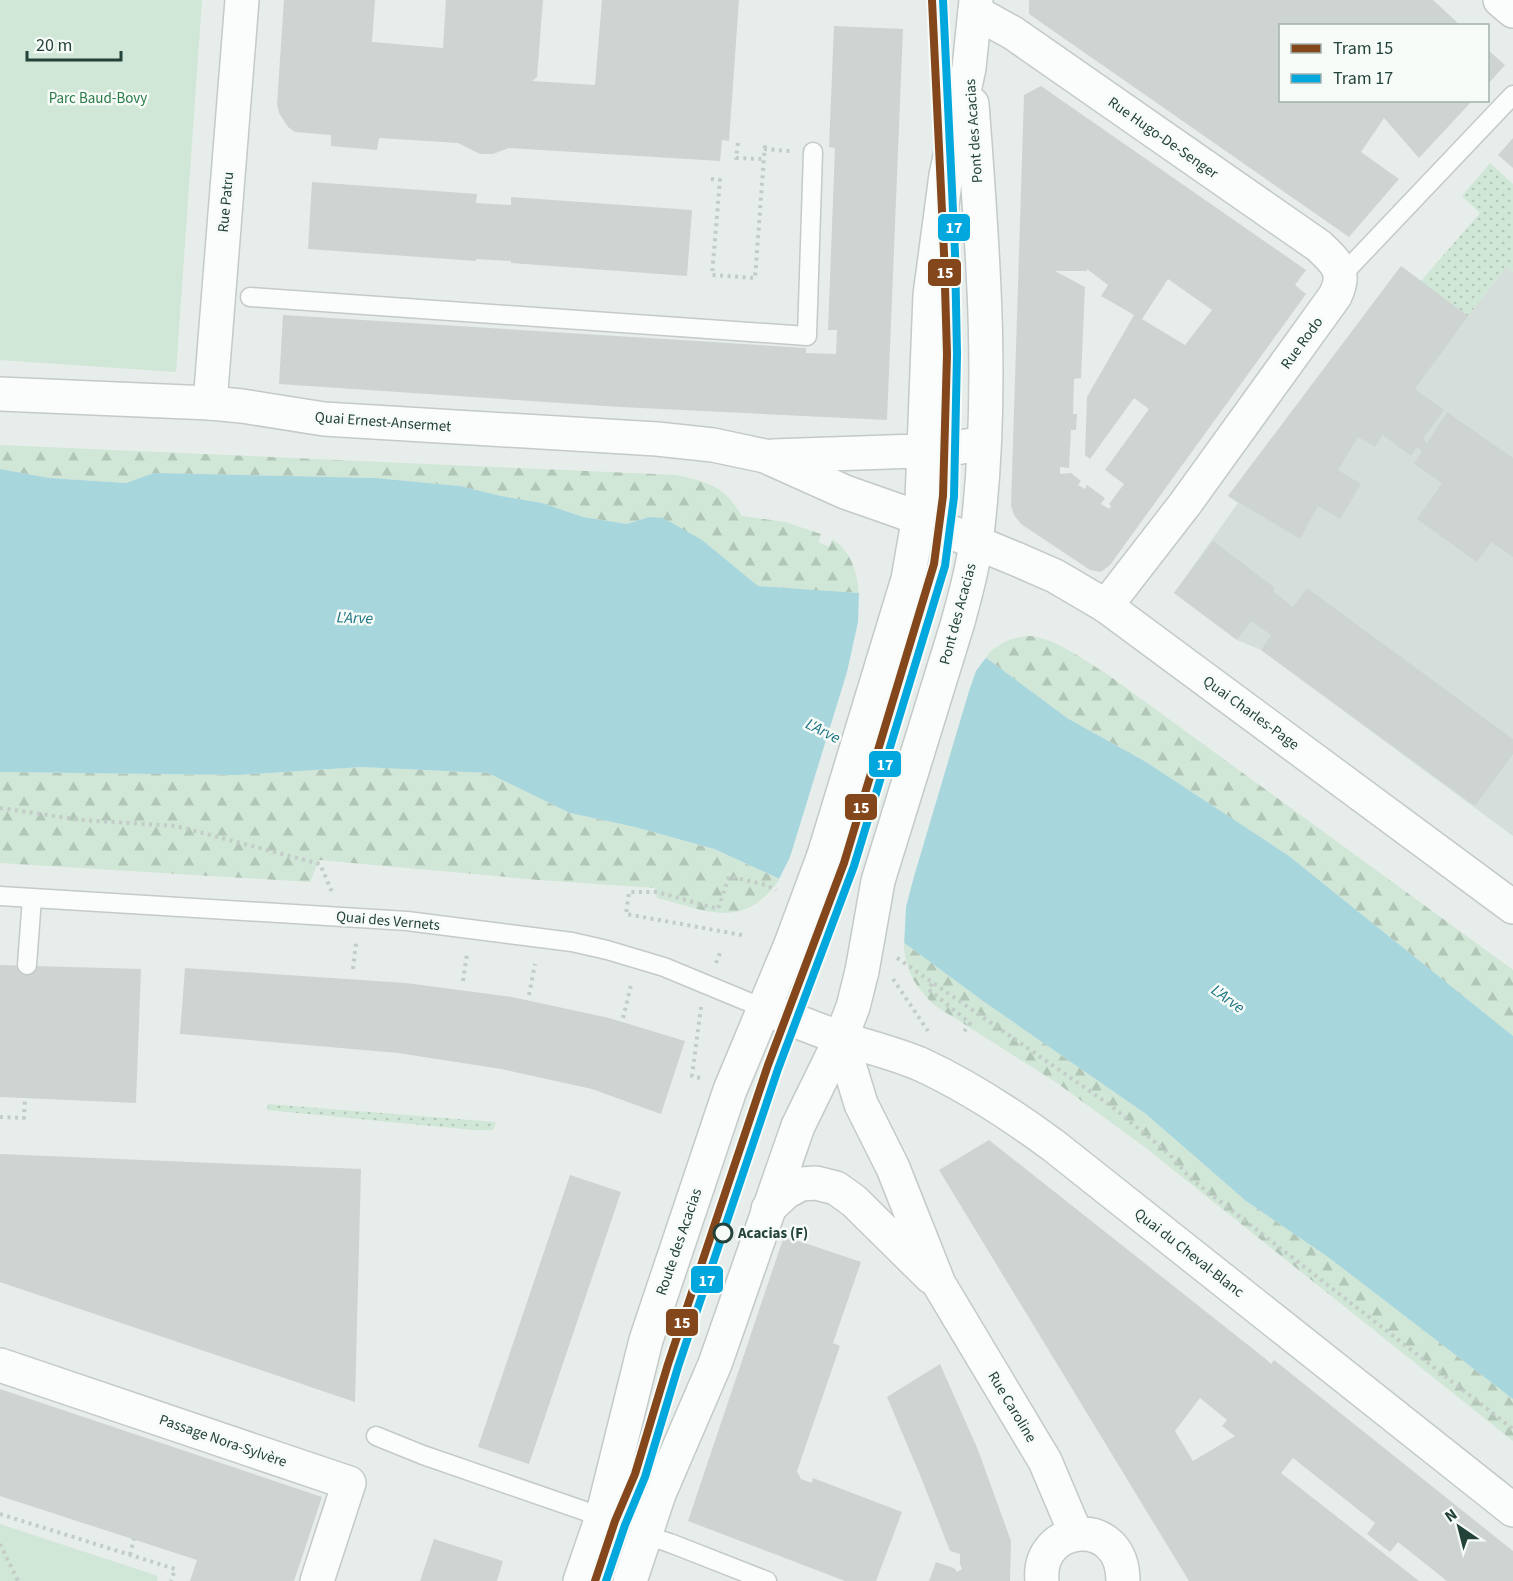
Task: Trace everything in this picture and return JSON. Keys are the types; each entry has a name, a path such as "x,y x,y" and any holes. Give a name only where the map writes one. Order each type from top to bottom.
{"street":[{"name":"Rue Patru","path":"210,403 242,0"},
{"path":"1500,0 1513,11"},
{"path":"969,68 974,4"},
{"name":"Rue Hugo-De-Senger","path":"974,4 1012,33 1319,246 1332,259 1341,276"},
{"name":"Pont des Acacias","path":"878,975 878,881 958,622 976,543 986,367 981,228 969,68"},
{"name":"Pont des Acacias","path":"790,944 824,858 909,579 922,499 930,295 946,175 969,68"},
{"name":"Rue Rodo","path":"1106,606 1185,504 1335,296 1341,285 1341,276"},
{"name":"Quai Ernest-Ansermet","path":"0,394 210,403 324,419 712,445 765,456 845,492 976,543"},
{"name":"Quai Ernest-Ansermet","path":"765,456 945,450 983,443"},
{"name":"Quai Charles-Page","path":"976,543 1056,576 1106,606 1511,902"},
{"name":"Route des Acacias","path":"580,1581 602,1516 646,1340 730,1090 790,944"},
{"path":"630,1581 658,1494 716,1364 768,1209 803,1114 853,1007 878,975"},
{"path":"764,1008 840,1038"},
{"name":"Rue Caroline","path":"840,1038 861,1104 893,1168 939,1284 1045,1461 1076,1534"},
{"name":"Quai du Cheval-Blanc","path":"840,1038 897,1055 921,1065 963,1086 1009,1114 1073,1161 1513,1510"},
{"name":"Rue Caroline","path":"768,1209 786,1192 801,1184 816,1183 836,1188 854,1201 939,1284"},
{"name":"Passage Nora-Sylvère","path":"0,1365 349,1484 316,1581"},
{"path":"1042,1581 1041,1572 1052,1547 1063,1538 1076,1534 1092,1534 1106,1541 1117,1552 1123,1566 1123,1581"}],"lane":[{"name":"Rue Rodo","path":"1341,276 1513,95"},
{"path":"250,297 807,336 805,152"},
{"name":"Quai des Vernets","path":"0,896 407,921 572,942 664,967 764,1008"},
{"path":"27,966 32,898"},
{"path":"376,1436 432,1458 602,1516"},
{"path":"645,1535 767,1581"}],"path":[{"path":"738,143 736,158 763,159"},
{"path":"711,179 720,180 712,275 755,278 764,147 805,152"},
{"path":"0,808 81,820 176,826 320,864 335,898 334,916"},
{"path":"718,909 657,892 629,892 626,914 742,935"},
{"path":"353,969 356,942"},
{"path":"463,981 467,950"},
{"path":"529,994 535,964"},
{"path":"878,975 928,1031"},
{"path":"963,1033 970,1023 928,989 932,984 1110,1105 1169,1154 1190,1178 1513,1429"},
{"path":"623,1018 631,985"},
{"path":"701,1004 692,1076 707,1081"},
{"path":"0,1117 24,1118 25,1098"},
{"path":"0,1514 175,1569 171,1581"},
{"path":"130,1555 134,1539"},
{"path":"0,1544 18,1581"}],"shaded area":[{"path":"1401,266 1468,316 1506,267 1513,272 1513,836 1261,650 1237,640 1174,593 1238,503 1228,496"}],"green space":[{"name":"Parc Baud-Bovy","path":"0,0 202,0 176,372 0,360"},
{"path":"1490,163 1513,184 1513,272 1506,267 1468,316 1421,281 1480,213 1462,196"},
{"path":"0,445 676,475 715,487 729,498 742,516 785,522 821,534 818,542 829,547 832,539 844,549 852,562 859,593 758,586 702,540 649,517 627,524 583,517 542,503 460,486 375,478 154,473 126,483 49,478 0,469"},
{"path":"1030,636 1060,645 1107,674 1513,970 1513,1036 1289,856 1146,762 1067,718 985,657 1005,642"},
{"path":"361,767 488,773 570,813 635,827 713,849 780,879 752,906 724,913 693,908 657,898 655,888 319,860 310,882 0,863 0,772 237,775"},
{"path":"903,942 983,1001 1146,1114 1246,1201 1328,1257 1513,1399 1513,1441 1142,1145 1057,1083 934,1005 920,990 912,976 906,961"},
{"path":"268,1104 496,1122 493,1130 473,1130 267,1110"},
{"path":"0,1524 158,1576 157,1581 0,1581"}],"water":[{"name":"L'Arve","path":"0,469 49,478 126,483 154,473 375,478 460,486 542,503 583,517 627,524 649,517 663,518 702,540 758,586 859,593 985,657 1067,718 1146,762 1289,856 1513,1036 1513,1399 1328,1257 1246,1201 1146,1114 983,1001 903,942 780,879 714,849 635,827 570,813 488,773 361,767 237,775 0,772"}],"pier":[{"path":"859,590 988,655 976,671 969,691 913,880 906,907 904,946 778,881 790,857 847,672 858,622"}],"building":[{"path":"284,0 375,0 372,42 443,48 446,0 543,0 537,77 532,81 595,85 602,0 739,0 729,141 722,140 720,161 509,148 493,154 480,154 458,143 379,138 377,150 331,146 331,135 295,132 288,127 279,113 277,104"},
{"path":"1029,0 1433,0 1459,24 1279,24 1279,102 1471,102 1419,158 1384,118 1361,152 1399,179 1349,237 1029,14"},
{"path":"834,26 903,29 887,420 621,407 279,384 283,315 806,348 806,353 836,354 837,330 828,330 835,148 829,147"},
{"path":"1489,51 1505,65 1489,83"},
{"path":"1041,86 1306,270 1295,285 1306,294 1110,565 1101,572 1090,570 1021,524 1011,506 1024,95","holes":["1087,269 1108,285 1101,296 1134,315 1087,397 1085,455 1090,459 1134,398 1149,409 1105,470 1124,484 1109,504 1111,506 1109,509 1101,504 1105,498 1087,485 1085,489 1078,485 1081,481 1071,473 1060,474 1060,467 1069,468 1071,430 1076,430 1077,414 1073,414 1074,379 1081,378 1085,287 1055,271 1087,271","1168,279 1212,310 1185,345 1142,319"]},
{"path":"1513,138 1513,168 1498,155"},
{"path":"312,182 477,194 476,203 511,205 511,197 692,210 687,276 511,263 511,261 476,259 476,261 308,249"},
{"path":"1401,266 1468,316 1415,389 1444,410 1423,439 1427,443 1447,412 1513,458 1513,557 1491,542 1477,562 1417,519 1442,483 1414,464 1422,451 1417,447 1411,456 1383,435 1375,447 1358,437 1338,470 1361,484 1340,519 1318,506 1300,539 1228,496"},
{"path":"1213,541 1275,588 1273,591 1293,607 1307,588 1513,739 1513,754 1475,806 1261,650 1271,635 1251,621 1237,640 1174,593"},
{"path":"0,965 141,969 136,1103 0,1097"},
{"path":"185,968 406,983 512,997 609,1018 685,1041 661,1114 592,1089 501,1069 398,1053 180,1034"},
{"path":"989,1140 1271,1364 1274,1360 1513,1551 1513,1581 1447,1581 1398,1542 1390,1552 1367,1534 1375,1523 1293,1458 1281,1473 1419,1581 1189,1581 939,1170","holes":["1200,1398 1227,1420 1222,1426 1235,1436 1193,1461 1175,1431"]},
{"path":"0,1154 361,1169 355,1402 0,1282"},
{"path":"570,1175 621,1192 529,1464 478,1447"},
{"path":"784,1236 861,1262 833,1343 840,1346 797,1471 801,1479 812,1483 813,1478 902,1512 876,1581 845,1581 688,1521"},
{"path":"940,1364 978,1450 1011,1541 1010,1581 929,1581 936,1562 954,1568 957,1572 962,1569 960,1554 950,1551 887,1397"},
{"path":"0,1389 322,1497 294,1581 190,1581 197,1560 0,1496"},
{"path":"434,1539 503,1561 497,1581 420,1581"}],"tram line":[{"name":"15","path":"595,1581 615,1521 635,1474 668,1364 768,1065 844,863 934,564 943,496 947,354 932,0"},
{"name":"17","path":"606,1581 625,1525 645,1477 678,1367 778,1069 854,866 945,566 954,497 957,354 955,253 943,0"}],"place":[{"name":"Acacias (F)","path":"723,1233"}]}
